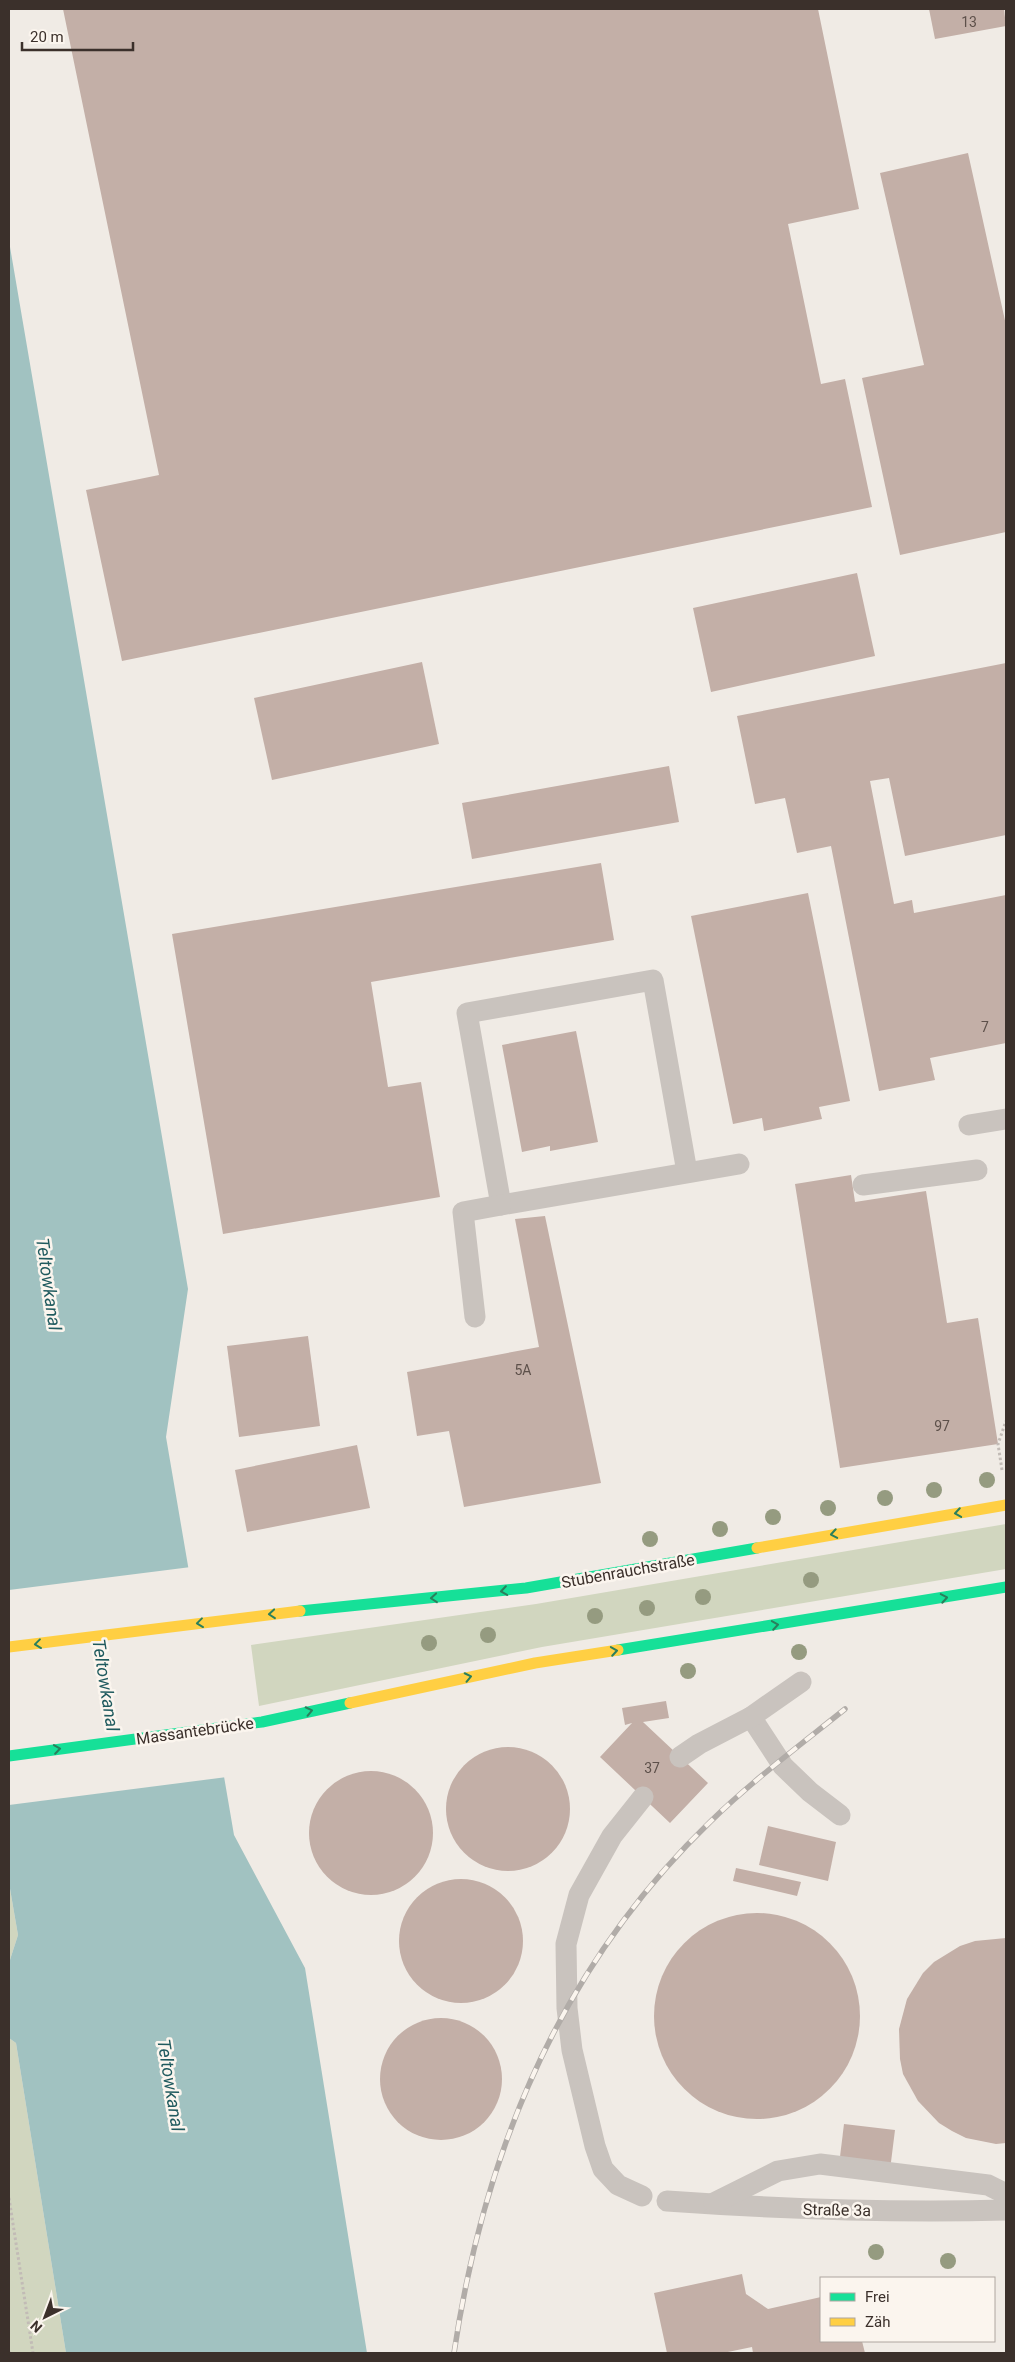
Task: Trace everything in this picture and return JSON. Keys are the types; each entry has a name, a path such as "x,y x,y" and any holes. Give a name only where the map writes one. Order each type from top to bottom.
{"main road":[{"name":"Stubenrauchstraße","path":"9,1647 248,1616 526,1588 1006,1506"},
{"name":"Massantebrücke","path":"9,1756 262,1722 535,1663 1006,1587"}],"lane":[{"path":"501,1205 467,1012 653,980 687,1172"},
{"path":"969,1125 1006,1119"},
{"path":"475,1317 463,1212 739,1164"},
{"path":"863,1185 977,1170"},
{"path":"680,1757 698,1744 751,1717 800,1682"},
{"path":"751,1717 783,1766 810,1792 840,1815"},
{"path":"642,2196 618,2185 603,2169 595,2146 571,2041 567,2008 566,1944 579,1895 612,1836 643,1798"},
{"path":"712,2204 778,2171 820,2164 988,2185 1006,2194"},
{"name":"Straße 3a","path":"667,2201 776,2209 952,2212 1006,2210"}],"path":[{"path":"1002,1470 998,1444 1006,1421"},
{"path":"9,2198 33,2353"}],"green space":[{"path":"1006,1524 1006,1569 542,1647 259,1706 251,1645 536,1604"},
{"path":"9,1883 18,1935 9,1963"},
{"path":"9,2038 16,2043 66,2353 9,2353"}],"water":[{"name":"Teltowkanal","path":"9,241 188,1289 166,1437 234,1835 305,1968 367,2353 66,2353 16,2043 9,2038 9,1963 18,1935 9,1883"}],"pier":[{"path":"191,1567 227,1777 9,1805 9,1590"}],"building":[{"path":"63,9 818,9 859,209 788,224 821,384 845,379 872,507 122,661 86,490 159,475"},
{"path":"929,9 1004,9 1006,26 935,39"},
{"path":"968,153 1006,325 1006,532 900,555 862,378 924,365 880,173"},
{"path":"857,573 875,656 711,692 693,608"},
{"path":"422,662 439,744 272,780 254,698"},
{"path":"1006,663 1006,835 905,856 889,778 870,781 894,904 912,900 914,913 1006,895 1006,1043 930,1058 935,1080 879,1091 831,846 797,853 785,798 755,804 737,716"},
{"path":"669,766 679,822 472,859 462,803"},
{"path":"601,863 614,940 371,982 388,1087 421,1082 440,1197 223,1234 172,934"},
{"path":"808,893 850,1101 819,1107 822,1119 764,1131 762,1118 733,1124 691,916"},
{"path":"576,1031 598,1142 550,1151 550,1146 522,1152 502,1045"},
{"path":"851,1175 855,1202 926,1191 947,1323 978,1318 998,1444 840,1468 795,1184"},
{"path":"545,1216 601,1483 464,1507 449,1431 417,1436 407,1372 539,1347 515,1219"},
{"path":"308,1336 320,1426 239,1437 227,1346"},
{"path":"357,1445 370,1508 247,1532 235,1470"},
{"path":"666,1701 669,1718 643,1722 708,1783 670,1823 600,1757 632,1723 625,1725 622,1708"},
{"path":"508,1747 532,1752 552,1765 565,1785 570,1809 565,1833 552,1853 532,1866 508,1871 484,1866 464,1853 451,1833 446,1809 451,1785 464,1765 484,1752"},
{"path":"371,1771 395,1776 415,1789 428,1809 433,1833 428,1857 415,1877 395,1890 371,1895 347,1890 327,1877 314,1857 309,1833 314,1809 327,1789 347,1776"},
{"path":"768,1826 836,1842 828,1881 759,1865"},
{"path":"736,1868 801,1882 797,1896 733,1881"},
{"path":"461,1879 485,1884 505,1897 518,1917 523,1941 518,1965 505,1985 485,1998 461,2003 437,1998 417,1985 404,1965 399,1941 404,1917 417,1897 437,1884"},
{"path":"757,1913 777,1915 796,1921 830,1943 852,1977 858,1996 860,2016 858,2036 852,2055 830,2089 796,2111 777,2117 757,2119 737,2117 718,2111 684,2089 662,2055 656,2036 654,2016 656,1996 662,1977 684,1943 718,1921 737,1915"},
{"path":"1006,1938 1006,2143 996,2144 966,2138 952,2131 939,2123 918,2101 903,2074 900,2059 899,2029 907,1999 923,1973 934,1962 960,1946 975,1941"},
{"path":"441,2018 464,2022 484,2036 498,2056 502,2079 498,2102 484,2122 464,2136 441,2140 418,2136 398,2122 384,2102 380,2079 384,2056 398,2036 418,2022"},
{"path":"844,2124 895,2130 890,2170 839,2165"},
{"path":"742,2274 746,2294 768,2309 820,2297 820,2342 862,2342 865,2353 753,2353 752,2347 723,2353 667,2353 654,2293"}],"railway":[{"path":"454,2353 468,2278 486,2205 509,2134 537,2066 571,2000 611,1937 657,1878 710,1822 742,1792 845,1709"}],"traffic: fast":[{"path":"300,1611 526,1588 757,1548"},
{"path":"618,1650 1006,1587"},
{"path":"9,1756 262,1722 350,1703"}],"traffic: slow":[{"path":"757,1548 1006,1505"},
{"path":"9,1647 300,1611"},
{"path":"350,1703 535,1663 618,1650"}]}
